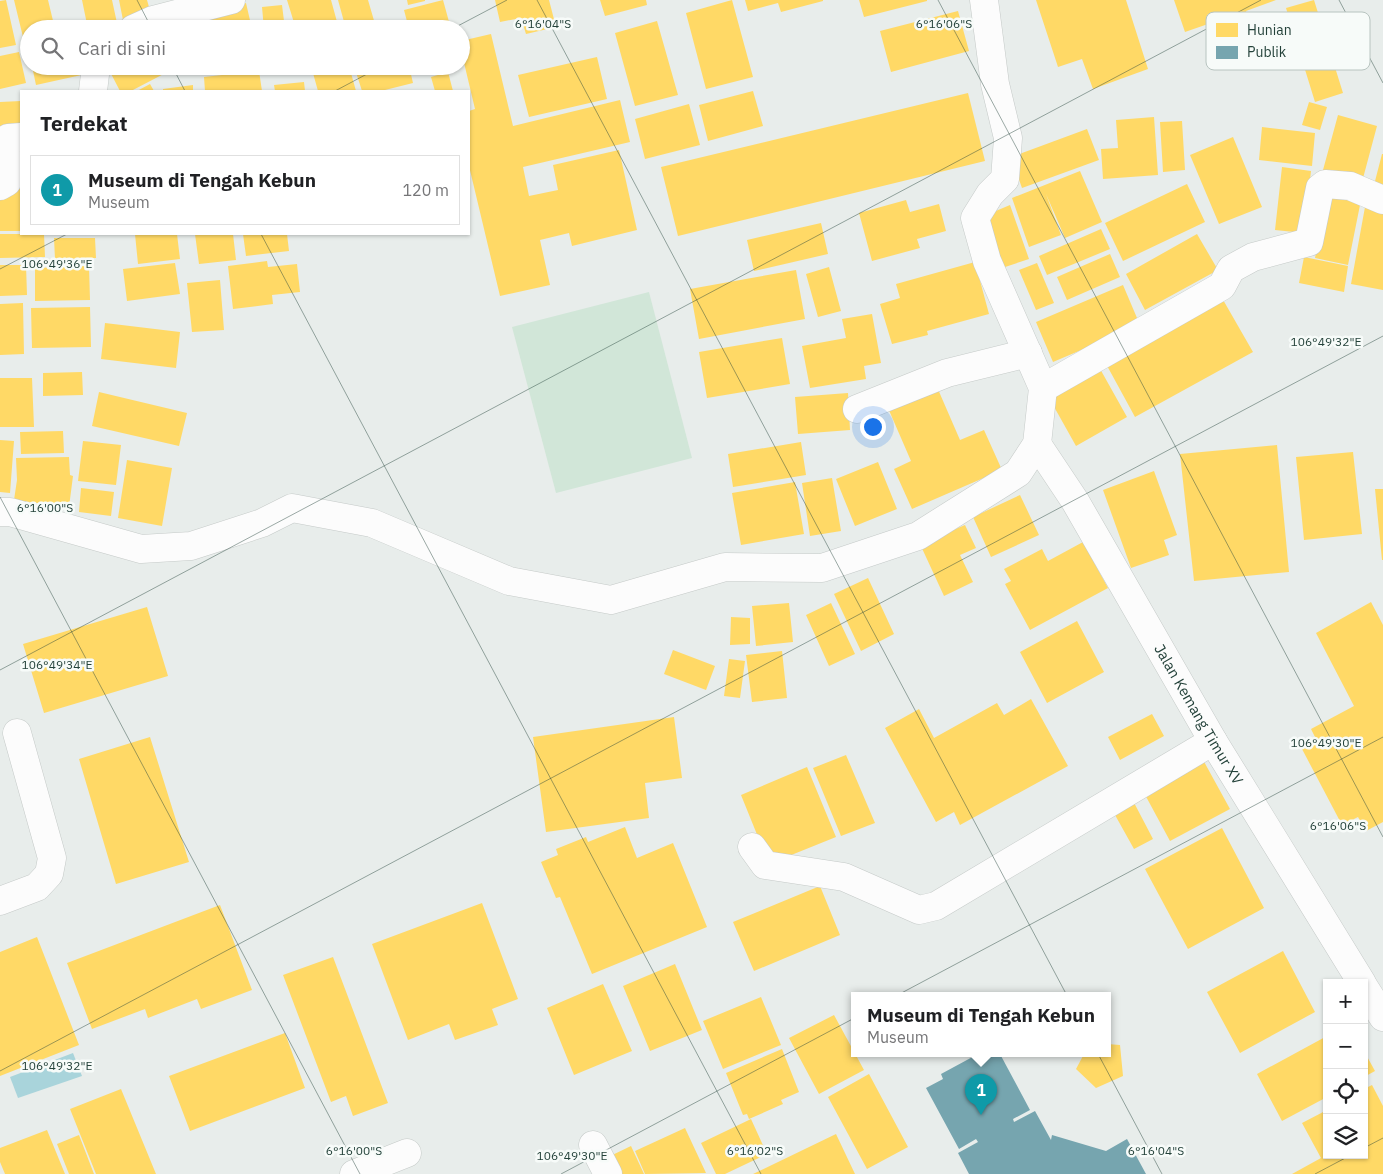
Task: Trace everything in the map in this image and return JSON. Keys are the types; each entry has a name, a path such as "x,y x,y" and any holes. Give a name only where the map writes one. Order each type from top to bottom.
{"street":[{"path":"153,20 231,0"},
{"path":"0,512 10,512 141,549 191,546 262,523 292,508 372,522 510,581 611,600 725,566 822,568 918,536 1018,474 1041,448 1044,388 987,261 975,218 990,194 1005,179 1008,138 995,84 984,0"},
{"path":"93,90 95,75"},
{"path":"0,186 7,182 8,138 20,137"},
{"path":"1044,388 1222,286 1231,269 1253,257 1308,242 1320,188 1325,184 1350,186 1383,200"},
{"path":"857,409 947,373 1028,353"},
{"name":"Jalan Kemang Timur XV","path":"1041,448 1071,495 1213,741 1360,979"},
{"path":"0,901 37,887 49,874 52,858 17,733"},
{"path":"752,847 766,865 844,877 919,910 936,906 1213,741"},
{"path":"1368,993 1383,1017"},
{"path":"593,1145 608,1174"},
{"path":"354,1174 407,1153"}],"green space":[{"path":"649,292 692,458 556,493 512,327"}],"water":[{"path":"73,1053 82,1076 18,1098 10,1077"}],"building: Hunian":[{"path":"6,0 16,45 0,48 0,1"},
{"path":"14,0 48,0 53,20 20,20 20,25"},
{"path":"82,0 112,0 116,20 86,20"},
{"path":"119,0 147,0 151,14 123,20"},
{"path":"287,0 331,0 337,20 293,20"},
{"path":"338,0 368,0 374,20 344,20"},
{"path":"407,0 425,0 425,1 408,5"},
{"path":"443,0 449,20 407,20 404,10"},
{"path":"495,0 549,0 556,27 526,34 521,18 500,22"},
{"path":"600,0 646,0 647,5 605,16"},
{"path":"732,0 753,77 706,89 686,13"},
{"path":"745,0 823,1 781,12 778,3 748,11"},
{"path":"859,0 927,0 927,1 864,17"},
{"path":"1036,0 1126,0 1148,69 1093,89 1082,59 1058,67"},
{"path":"1174,0 1276,0 1246,12 1206,12 1206,25 1185,32"},
{"path":"1314,0 1318,12 1287,12 1286,8"},
{"path":"246,3 250,20 191,20 190,16"},
{"path":"282,5 284,20 263,20 262,7"},
{"path":"958,11 969,51 891,72 880,31"},
{"path":"657,21 678,95 635,106 615,33"},
{"path":"491,34 513,126 620,100 630,142 523,167 529,196 558,190 553,165 619,150 637,230 572,246 569,233 540,240 550,285 500,296 470,170 470,111 475,109 467,75 470,75 470,39"},
{"path":"19,52 20,75 24,75 26,83 0,89 0,56"},
{"path":"597,57 607,99 529,117 518,75"},
{"path":"1305,70 1336,70 1343,93 1315,102"},
{"path":"34,75 81,75 36,85"},
{"path":"112,75 162,75 133,90 119,90"},
{"path":"260,75 262,90 205,90 204,77"},
{"path":"314,75 352,75 356,90 318,90"},
{"path":"357,75 411,75 413,83 385,90 362,90"},
{"path":"449,75 453,90 435,90 431,77"},
{"path":"304,82 305,90 275,90 274,85"},
{"path":"150,84 153,90 139,90"},
{"path":"193,85 193,90 163,89"},
{"path":"753,91 763,126 708,141 699,105"},
{"path":"968,93 985,161 678,236 661,167"},
{"path":"20,101 20,128 0,130 0,102"},
{"path":"1309,102 1327,107 1320,130 1302,125"},
{"path":"689,104 700,145 645,159 635,119"},
{"path":"1338,115 1377,126 1362,182 1323,170"},
{"path":"1154,117 1158,175 1103,179 1101,149 1118,148 1116,120"},
{"path":"1182,121 1185,170 1163,172 1160,122"},
{"path":"1262,127 1315,133 1312,166 1259,160"},
{"path":"1087,129 1099,160 1022,188 1011,157"},
{"path":"1233,137 1262,207 1219,224 1190,155"},
{"path":"1383,154 1383,187 1374,185"},
{"path":"1282,167 1311,171 1304,233 1275,230"},
{"path":"1080,171 1102,222 1065,238 1046,194 1061,235 1029,247 1012,198"},
{"path":"1187,184 1205,222 1123,261 1105,223"},
{"path":"0,189 20,189 20,231 0,231"},
{"path":"1328,189 1362,195 1348,265 1315,258"},
{"path":"906,200 910,212 939,204 946,231 917,239 920,248 872,261 859,213"},
{"path":"1010,205 1029,259 999,269 984,216"},
{"path":"1365,207 1383,211 1383,290 1351,284"},
{"path":"821,223 828,254 754,271 747,240"},
{"path":"1101,229 1110,249 1047,275 1039,256"},
{"path":"0,234 44,235 45,257 0,258"},
{"path":"1197,234 1218,270 1145,310 1126,274"},
{"path":"135,235 177,235 180,259 138,264"},
{"path":"195,235 233,235 236,260 199,264"},
{"path":"243,235 287,235 289,251 246,256"},
{"path":"54,238 95,238 96,258 55,259"},
{"path":"1110,254 1120,277 1067,300 1057,277"},
{"path":"1304,257 1348,266 1344,292 1299,283"},
{"path":"267,261 268,267 297,264 300,292 272,295 273,304 233,309 228,266"},
{"path":"975,262 989,314 927,331 928,335 892,344 880,304 900,298 896,284"},
{"path":"175,263 180,294 127,301 123,269"},
{"path":"1037,263 1054,303 1036,310 1019,270"},
{"path":"0,265 26,265 27,295 0,296"},
{"path":"89,266 90,300 35,301 35,268"},
{"path":"829,267 841,311 818,317 806,274"},
{"path":"796,270 805,319 699,339 690,289"},
{"path":"220,280 224,330 192,332 187,283"},
{"path":"1123,285 1140,325 1053,362 1036,322"},
{"path":"1222,298 1253,352 1135,417 1105,362"},
{"path":"23,303 24,354 0,355 0,304"},
{"path":"90,307 91,347 32,348 31,308"},
{"path":"872,314 881,363 864,366 866,379 810,388 802,346 846,338 842,319"},
{"path":"105,323 180,332 176,368 101,359"},
{"path":"782,338 790,384 707,398 699,352"},
{"path":"1099,367 1127,417 1076,446 1048,396"},
{"path":"82,372 83,395 43,396 43,373"},
{"path":"0,378 32,378 34,427 0,427"},
{"path":"937,387 960,440 984,430 1002,470 912,509 894,469 911,461 888,408"},
{"path":"99,392 187,413 179,446 92,426"},
{"path":"848,393 850,430 798,434 795,397"},
{"path":"63,431 64,453 21,454 20,432"},
{"path":"0,440 14,441 10,493 0,492"},
{"path":"83,441 121,445 116,485 78,481"},
{"path":"801,442 806,475 733,487 728,454"},
{"path":"1277,445 1289,572 1194,581 1180,454"},
{"path":"1353,452 1362,534 1304,540 1296,457"},
{"path":"69,457 70,475 73,476 69,507 14,500 17,480 16,458"},
{"path":"127,460 172,468 162,526 118,518"},
{"path":"878,462 897,509 855,526 836,479"},
{"path":"1154,471 1177,535 1164,540 1169,555 1131,568 1103,490"},
{"path":"832,478 841,531 810,536 802,483"},
{"path":"795,482 804,534 741,545 732,493"},
{"path":"81,488 114,492 111,516 79,512"},
{"path":"1375,489 1383,489 1383,560 1382,560"},
{"path":"1020,495 1039,535 991,557 973,517"},
{"path":"965,525 976,548 960,555 973,582 944,596 920,544"},
{"path":"1083,542 1108,588 1030,630 1005,584 1011,581 1004,569 1042,549 1048,561"},
{"path":"868,578 894,634 861,651 834,594"},
{"path":"1371,602 1383,625 1383,822 1366,831 1358,817 1342,825 1302,749 1317,741 1311,729 1354,706 1316,633"},
{"path":"789,603 793,642 756,646 752,606"},
{"path":"831,603 855,654 829,666 806,615"},
{"path":"147,607 168,676 44,713 23,644"},
{"path":"731,617 750,618 750,644 730,645"},
{"path":"1077,621 1104,672 1047,703 1020,652"},
{"path":"673,650 715,666 706,690 664,674"},
{"path":"782,651 787,698 752,702 746,655"},
{"path":"729,659 745,661 740,698 724,696"},
{"path":"1031,699 1068,766 960,825 954,812 936,822 885,728 919,709 934,738 997,703 1004,715"},
{"path":"1152,714 1164,736 1120,760 1108,737"},
{"path":"674,717 682,778 645,783 649,818 546,832 533,737"},
{"path":"150,737 189,862 116,884 79,759"},
{"path":"846,755 875,823 841,836 813,768"},
{"path":"1202,758 1230,809 1170,841 1143,791"},
{"path":"807,767 836,837 769,864 741,795"},
{"path":"1130,795 1153,839 1134,849 1110,806"},
{"path":"625,827 637,858 673,843 707,927 592,974 560,897 556,898 541,862 558,855 556,849 586,837 588,842"},
{"path":"1222,828 1264,908 1188,949 1145,869"},
{"path":"820,886 840,935 754,971 733,922"},
{"path":"482,903 518,999 492,1009 498,1025 455,1040 449,1024 408,1040 372,944"},
{"path":"220,905 252,990 201,1009 197,999 148,1018 145,1009 92,1029 67,963"},
{"path":"37,937 79,1045 0,1076 0,952"},
{"path":"1283,951 1315,1012 1240,1053 1207,992"},
{"path":"333,957 388,1103 353,1116 346,1096 331,1102 283,975"},
{"path":"675,964 702,1030 650,1051 623,986"},
{"path":"603,984 632,1051 574,1075 547,1008"},
{"path":"761,997 781,1045 723,1069 703,1021"},
{"path":"834,1015 851,1046 851,1057 857,1057 864,1070 819,1094 789,1038"},
{"path":"285,1033 305,1088 190,1131 169,1076"},
{"path":"1323,1038 1323,1099 1282,1121 1257,1074"},
{"path":"1111,1044 1120,1045 1123,1076 1096,1088 1076,1069 1082,1057 1111,1057"},
{"path":"782,1049 799,1092 781,1100 783,1104 749,1119 747,1114 743,1115 726,1073"},
{"path":"1368,1058 1375,1071 1368,1075"},
{"path":"869,1074 908,1147 867,1169 828,1097"},
{"path":"1372,1085 1383,1106 1383,1174 1292,1174 1321,1158 1302,1123 1323,1112 1323,1159 1368,1159 1368,1087"},
{"path":"121,1089 156,1174 96,1174 70,1109"},
{"path":"751,1119 767,1154 725,1174 716,1174 701,1143"},
{"path":"685,1128 706,1173 645,1174 635,1151"},
{"path":"47,1130 65,1174 5,1174 0,1162 0,1148"},
{"path":"836,1134 855,1174 753,1174"},
{"path":"79,1135 94,1174 69,1174 57,1144"},
{"path":"631,1146 644,1174 611,1174 604,1159"}],"building: Publik":[{"path":"972,1057 979,1057 980,1059 984,1057 1002,1057 1030,1110 1013,1119 1014,1122 1035,1111 1051,1140 1052,1135 1106,1151 1127,1139 1146,1174 969,1174 958,1153 978,1142 976,1139 959,1149 926,1088 943,1079 941,1074"}],"place":[{"name":"Museum di Tengah Kebun","path":"981,1115"}]}
